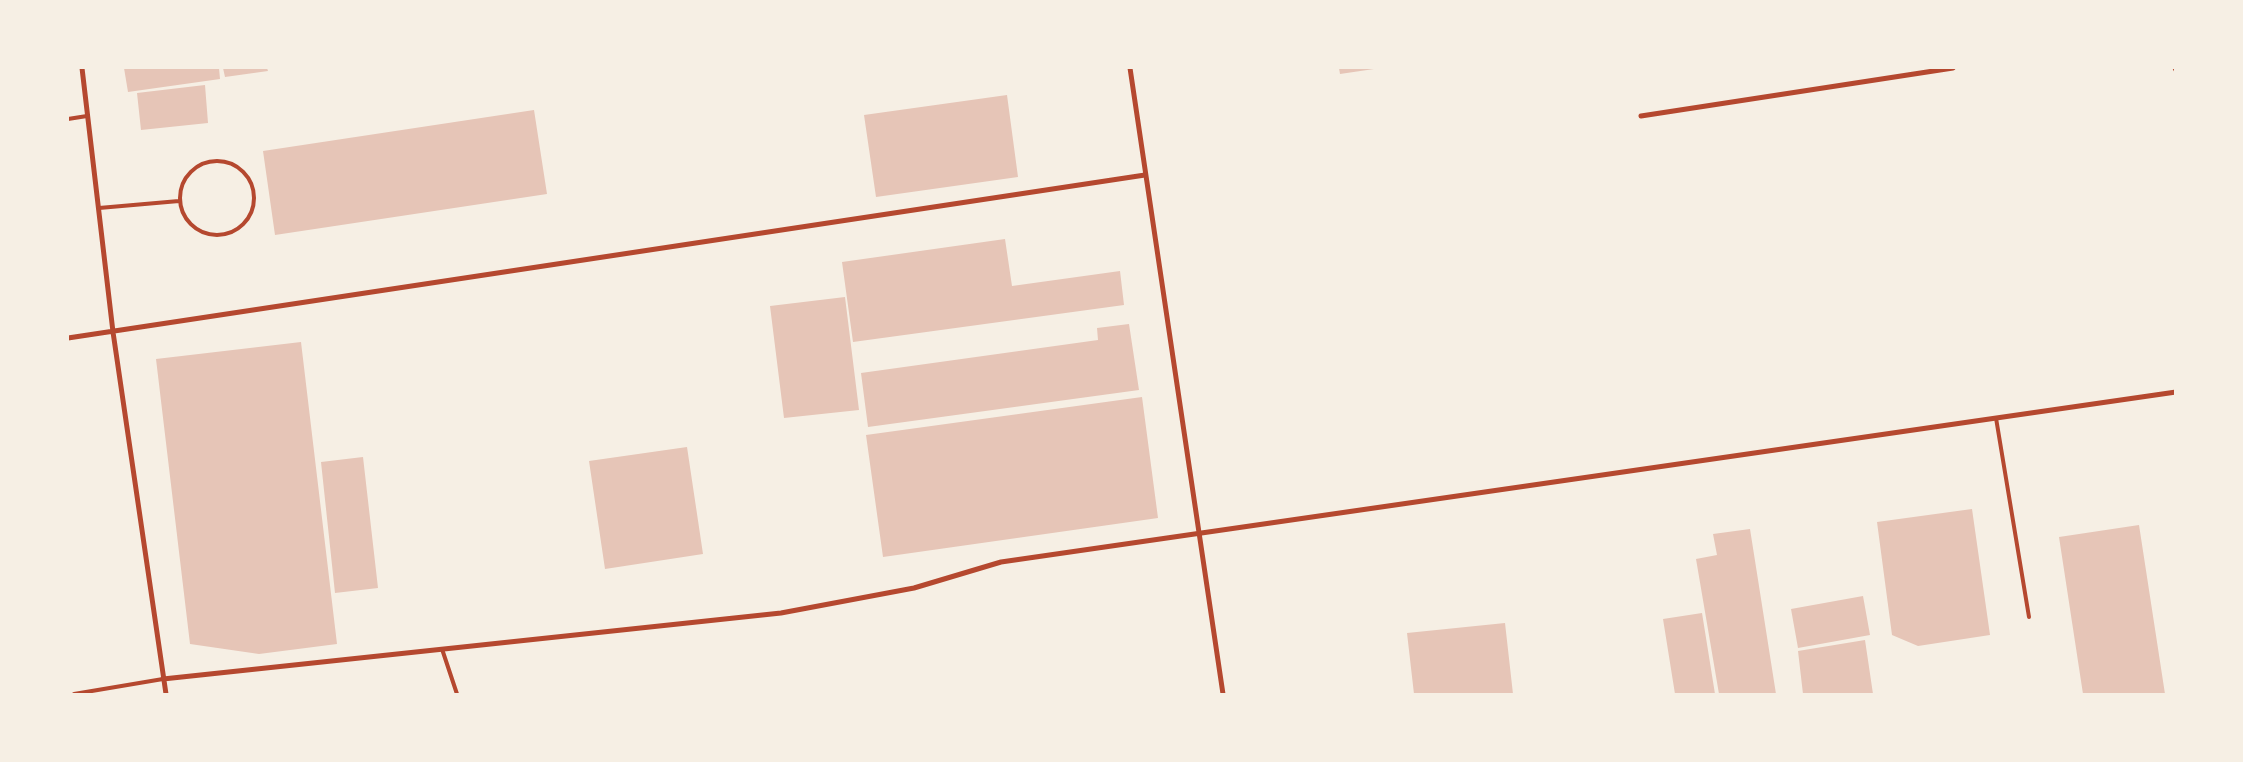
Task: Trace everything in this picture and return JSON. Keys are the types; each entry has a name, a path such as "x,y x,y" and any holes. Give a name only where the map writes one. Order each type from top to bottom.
{"street":[{"path":"82,68 113,332 166,694"},
{"path":"1130,68 1223,694"},
{"path":"1642,116 1953,68"},
{"path":"68,338 1145,176"},
{"path":"164,679 782,614 914,588 1001,562 2176,392"}],"lane":[{"path":"68,119 87,116"},
{"path":"217,161 229,163 240,169 249,178 254,189 255,201 252,214 245,224 235,231 224,235 211,235 199,231 190,224 183,214 179,201 181,189 186,178 194,169 205,163 217,161"},
{"path":"99,208 179,201"},
{"path":"1996,418 2029,617"},
{"path":"442,649 457,694"},
{"path":"74,694 164,679"}],"building":[{"path":"124,68 219,68 220,79 128,92"},
{"path":"223,68 267,68 268,71 225,77"},
{"path":"1339,68 1374,68 1374,69 1340,74"},
{"path":"205,85 208,123 141,130 137,93"},
{"path":"1007,95 1018,177 876,197 864,115"},
{"path":"534,110 547,194 275,235 263,151"},
{"path":"1005,239 1012,286 1120,271 1124,305 853,342 842,262"},
{"path":"845,297 859,410 784,418 770,306"},
{"path":"1129,324 1139,390 868,427 861,373 1098,340 1097,328"},
{"path":"301,342 337,644 259,654 190,644 156,359"},
{"path":"1142,397 1158,518 883,557 866,435"},
{"path":"687,447 703,554 605,569 589,461"},
{"path":"363,457 378,588 335,593 321,462"},
{"path":"1972,509 1990,635 1918,646 1892,635 1877,522"},
{"path":"2139,525 2165,694 2083,694 2059,537"},
{"path":"1750,529 1776,694 1719,694 1696,559 1717,555 1713,534"},
{"path":"1863,596 1870,635 1798,648 1791,609"},
{"path":"1702,613 1715,694 1675,694 1663,619"},
{"path":"1505,623 1513,694 1414,694 1407,633"},
{"path":"1865,640 1873,694 1803,694 1798,651"}]}
